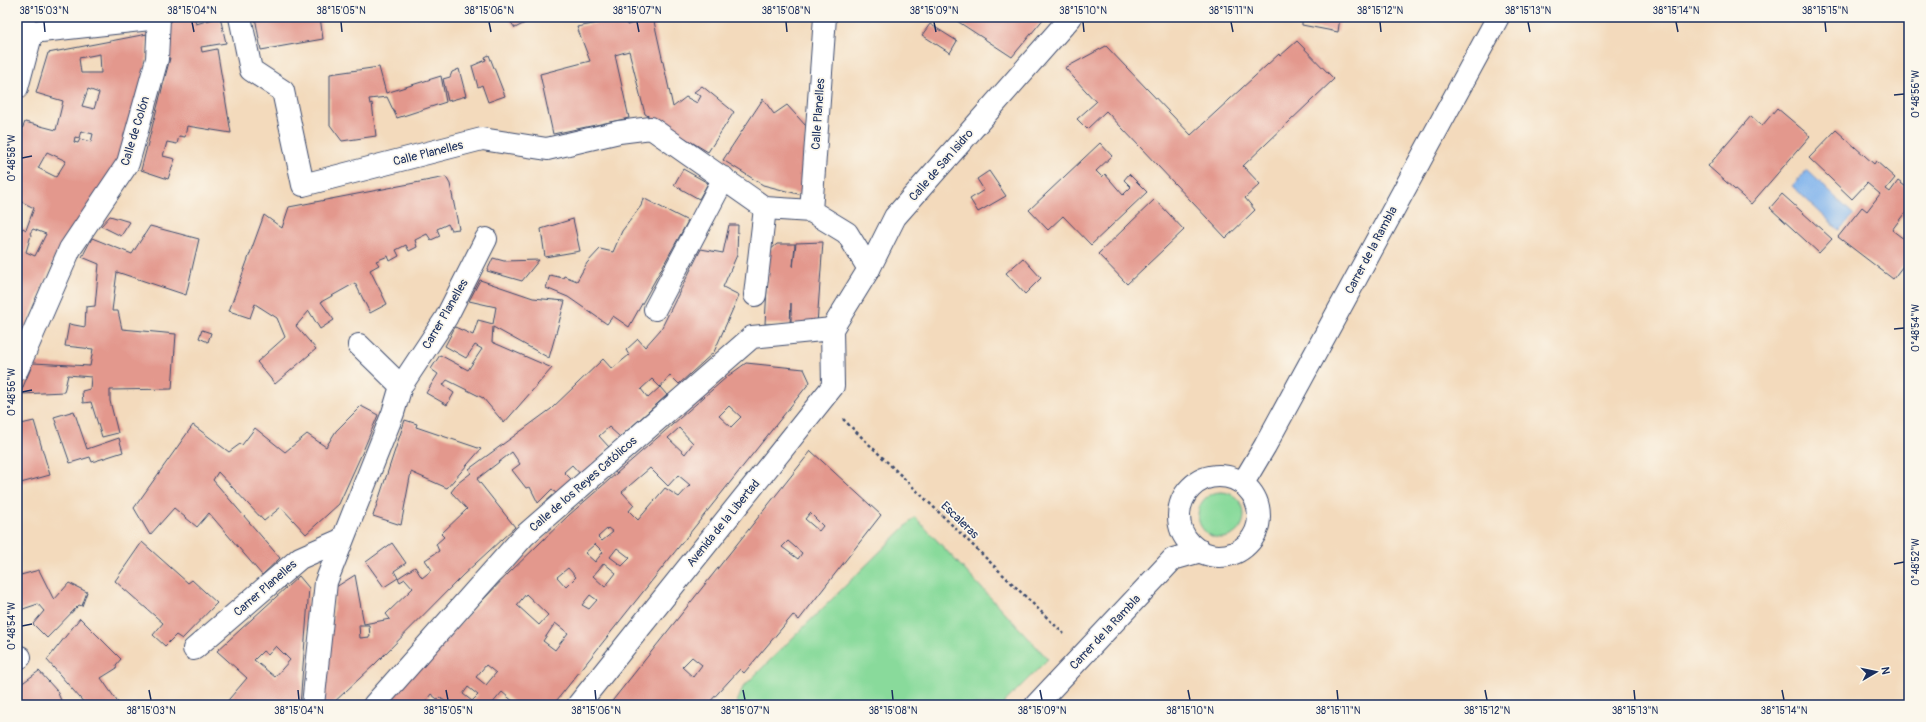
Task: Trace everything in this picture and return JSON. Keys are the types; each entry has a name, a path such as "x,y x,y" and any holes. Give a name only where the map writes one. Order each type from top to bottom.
{"street":[{"name":"Calle Planelles","path":"240,17 251,70 283,91 303,185 482,139 547,149 619,132 651,128 765,208"},
{"name":"Calle Planelles","path":"811,211 825,17"},
{"name":"Calle de San Isidro","path":"832,329 869,269 895,217 1071,17"},
{"name":"Carrer de la Rambla","path":"1243,483 1273,432 1498,17"},
{"name":"Calle de Colón","path":"17,88 24,26 159,18 157,59 128,163 70,249 17,370"},
{"path":"655,309 724,178"},
{"path":"755,295 765,208 811,211 848,233 869,269"},
{"name":"Carrer Planelles","path":"313,705 326,582 393,413 402,386 446,318 486,239"},
{"name":"Avenida de la Libertad","path":"578,705 833,386 832,329"},
{"name":"Calle de los Reyes Católicos","path":"374,705 524,536 752,337 832,329"},
{"path":"359,345 402,386"},
{"path":"1179,523 1184,536 1193,547 1201,551 1217,556 1230,555 1242,550 1251,540 1257,529 1260,516 1258,504 1252,492 1243,483 1231,477 1217,475 1204,478 1192,485 1184,496 1179,509 1179,523 1173,559 1201,551"},
{"name":"Carrer Planelles","path":"194,649 300,558 343,539"},
{"name":"Carrer de la Rambla","path":"1036,705 1173,559"}],"path":[{"name":"Escaleras","path":"822,399 1085,654"}],"green space":[{"path":"1216,492 1226,492 1234,496 1240,502 1244,510 1244,520 1240,528 1234,534 1226,538 1216,538 1208,534 1202,528 1198,520 1198,510 1202,502 1208,496"},
{"path":"915,517 1048,659 1002,705 736,705 743,687"}],"water":[{"path":"1807,170 1854,215 1839,230 1792,186"}],"building":[{"path":"169,17 194,17 196,24 220,17 226,43 201,47 202,52 217,49 231,133 187,126 185,137 179,136 177,144 167,142 163,156 175,159 168,179 141,170 170,58 167,58"},
{"path":"255,17 320,17 323,39 261,50"},
{"path":"507,17 537,17 515,28"},
{"path":"653,17 673,107 686,97 697,103 701,96 694,92 702,86 734,112 708,152 645,114 629,51 615,55 629,118 553,134 540,74 590,61 577,27 625,18 627,25"},
{"path":"951,17 1045,17 1012,57"},
{"path":"1302,17 1340,17 1338,32 1302,25"},
{"path":"930,24 957,41 950,53 922,35"},
{"path":"147,34 146,67 124,155 51,265 17,347 17,235 23,228 26,230 34,208 22,202 17,208 17,141 25,122 56,130 63,101 36,93 48,53","holes":["100,54 101,73 81,73 79,58","88,89 99,93 94,109 82,106","81,131 93,134 91,142 80,139 78,143 74,142 75,137 79,138","47,152 66,161 56,177 38,168","33,229 46,234 35,256 26,252 31,235 30,233"]},
{"path":"1297,41 1334,79 1243,166 1260,184 1245,198 1255,210 1226,238 1106,111 1087,129 1077,119 1096,102 1065,68 1106,46 1191,135 1279,54 1280,56"},
{"path":"489,55 505,96 488,102 482,85 478,87 472,66 486,60 485,57"},
{"path":"379,67 386,93 441,76 446,102 397,118 387,97 369,99 370,104 372,103 376,136 342,141 330,125 330,74"},
{"path":"459,69 466,96 448,101 443,79 450,77 452,72"},
{"path":"763,99 774,114 787,105 806,126 802,195 763,185 723,160"},
{"path":"1777,108 1810,136 1751,204 1708,166 1751,116 1762,126"},
{"path":"1836,130 1874,164 1876,161 1895,178 1886,189 1890,192 1898,181 1909,189 1909,207 1892,230 1909,243 1909,258 1893,279 1838,237 1862,207 1867,211 1880,194 1867,183 1852,199 1809,158"},
{"path":"1100,143 1112,156 1096,171 1102,177 1105,174 1123,195 1131,187 1124,180 1129,174 1147,192 1091,245 1063,216 1048,230 1029,210"},
{"path":"683,169 708,183 699,199 674,185"},
{"path":"989,171 1006,196 978,212 970,199 984,190 977,179"},
{"path":"446,177 450,184 459,229 451,230 448,224 437,229 440,236 431,240 427,234 415,240 417,247 409,251 406,245 396,250 399,256 390,261 388,256 376,261 379,265 370,270 387,304 370,313 355,283 321,302 334,320 320,329 309,311 296,326 316,349 275,384 257,362 285,337 277,318 255,304 250,318 229,311 264,215 282,228 289,207"},
{"path":"1782,194 1832,239 1819,253 1770,208"},
{"path":"643,198 688,221 629,327 613,316 607,324 568,297 546,288 550,275 563,278 564,276 577,281 587,263 600,249 613,252 622,231 641,206"},
{"path":"1155,199 1184,230 1127,284 1098,254"},
{"path":"110,216 130,222 121,236 101,226"},
{"path":"573,219 580,251 545,257 541,229"},
{"path":"729,225 738,225 737,255 723,287 739,295 714,352 679,384 670,375 660,387 667,395 620,437 609,427 599,436 609,447 582,476 572,465 564,472 575,483 560,498 552,489 538,503 530,487 526,488 512,470 520,464 512,452 477,479 515,527 463,575 374,665 331,705 323,705 336,587 355,575 364,624 390,619 386,614 413,588 405,579 400,582 398,578 415,567 422,578 432,570 425,560 439,551 436,544 444,537 441,534 467,509 451,492 458,483 471,473 469,469 551,409 603,359 612,369 629,355 626,350 638,339 645,347 661,329 701,249 723,253","holes":["652,379 660,387 648,398 641,389","359,625 369,625 370,637 360,638"]},
{"path":"150,226 199,239 186,295 117,272 112,311 118,311 122,329 176,334 172,389 110,390 110,401 118,433 102,437 91,402 83,403 82,391 90,389 91,377 68,375 64,392 20,394 33,363 90,366 93,349 65,346 69,324 85,327 86,307 95,306 99,264 82,257 92,238 132,254"},
{"path":"823,242 817,324 791,324 791,303 790,324 765,324 769,251 777,244 795,244 793,267 796,243"},
{"path":"493,258 504,261 539,260 522,281 487,271"},
{"path":"1023,258 1041,278 1025,294 1006,273"},
{"path":"480,280 533,298 565,301 549,358 493,327 492,342 552,368 504,423 483,398 447,380 443,385 454,393 447,405 426,393 438,374 431,369 440,355 468,370 482,349 475,345 466,358 445,346 455,327 473,335 478,320 493,324 496,307 469,301"},
{"path":"202,330 211,333 208,342 199,338"},
{"path":"746,363 804,369 810,382 553,705 513,705 515,703 502,692 491,705 451,705 439,697 437,699 431,694 425,702 428,705 381,705 509,573 569,515 728,376","holes":["729,406 741,417 731,427 719,416","679,428 693,443 685,454 668,438","650,468 668,486 678,475 690,485 679,497 665,488 638,520 629,511 634,505 622,492","608,528 613,532 602,541 598,537","595,544 603,552 595,562 585,553","617,548 630,558 622,566 610,557","604,563 616,573 605,587 593,576","568,568 576,577 566,587 557,577","526,594 548,615 539,625 517,605","590,595 597,600 589,609 582,605","555,623 568,633 555,650 543,641","486,665 496,673 486,685 476,677","468,687 478,695 472,701 463,694"]},
{"path":"361,406 378,415 363,451 339,504 306,534 281,507 264,521 218,472 213,480 280,558 262,575 209,513 197,527 174,508 150,535 134,508 193,425 229,452 240,444 242,445 255,428 285,452 307,434 326,447 336,431"},
{"path":"74,411 87,449 119,438 123,452 92,462 90,457 70,463 54,417"},
{"path":"405,420 417,424 416,427 481,449 447,488 411,472 401,525 373,516"},
{"path":"34,421 50,475 17,484 17,425"},
{"path":"811,451 881,515 799,620 793,615 744,673 740,669 707,705 609,705","holes":["810,513 823,526 819,531 805,519","788,541 802,553 798,559 782,547","692,657 702,665 693,677 682,667"]},
{"path":"142,542 188,583 192,580 217,603 182,639 176,635 165,646 153,635 163,623 115,581"},
{"path":"392,543 406,563 394,571 398,578 384,587 366,562"},
{"path":"39,570 54,600 69,583 87,592 82,606 79,605 47,638 33,624 44,611 38,604 17,611 17,576"},
{"path":"299,576 309,588 300,705 224,705 247,678 217,651","holes":["276,646 290,660 275,677 254,660 263,651 268,655"]},
{"path":"80,618 121,659 116,665 117,668 101,678 119,704 118,705 86,705 47,660"},
{"path":"39,671 57,691 63,705 17,705 17,687"}]}
